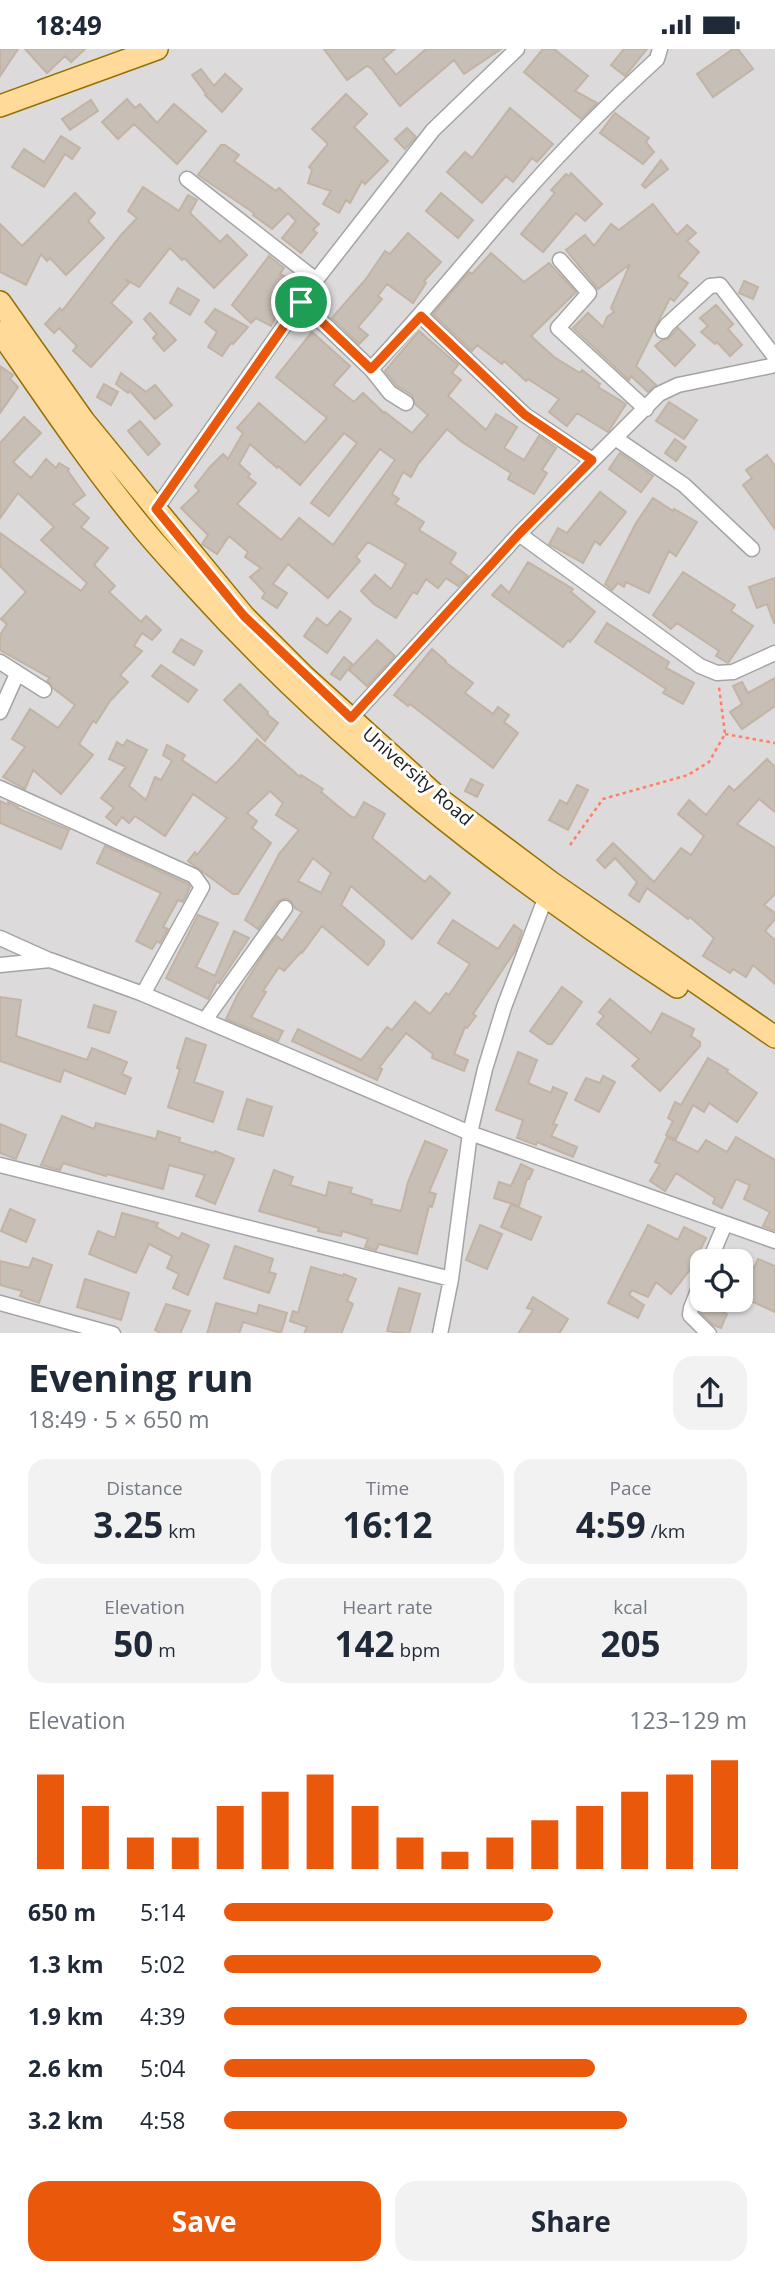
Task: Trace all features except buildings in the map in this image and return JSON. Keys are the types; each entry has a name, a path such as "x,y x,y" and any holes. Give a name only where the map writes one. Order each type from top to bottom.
{"main road":[{"path":"1,107 157,49"},
{"name":"University Road","path":"0,302 84,421 244,616 441,800 549,890 630,956 775,1052"},
{"name":"University Road","path":"3,346 140,525 232,627 331,726 432,811 775,1037"}],"street":[{"path":"156,509 317,279 433,130 517,49"},
{"path":"371,369 421,316 502,219 657,59 660,49"},
{"path":"187,179 317,279"},
{"path":"560,260 589,293 558,328 646,409"},
{"path":"351,718 519,534 659,394 678,385 774,364 720,285 710,286 663,331"},
{"path":"301,302 371,369 390,393 406,403"},
{"path":"421,316 525,415 592,460"},
{"path":"615,438 684,485 752,549"},
{"path":"519,534 700,666 717,673 733,672 775,653"},
{"path":"0,662 44,690"},
{"path":"0,712 17,674"},
{"path":"0,788 194,876 202,887 144,994"},
{"path":"445,1332 470,1133 485,1069 504,1007 549,890"},
{"path":"205,1020 285,908"},
{"path":"0,939 144,994 470,1133 775,1241"},
{"path":"0,965 50,960"},
{"path":"0,1165 451,1279"},
{"path":"714,1249 725,1223"},
{"path":"0,1303 113,1333"},
{"path":"690,1312 690,1315 709,1333"}],"path":[{"path":"570,845 603,799 688,775 709,762 725,734 717,673"},
{"path":"725,734 775,743"}],"shaded area":[{"path":"0,49 775,49 775,1333 0,1333"}],"route":[{"path":"301,302 371,369 421,316 525,415 592,460 519,534 351,718 244,616 156,509 301,302"}]}
